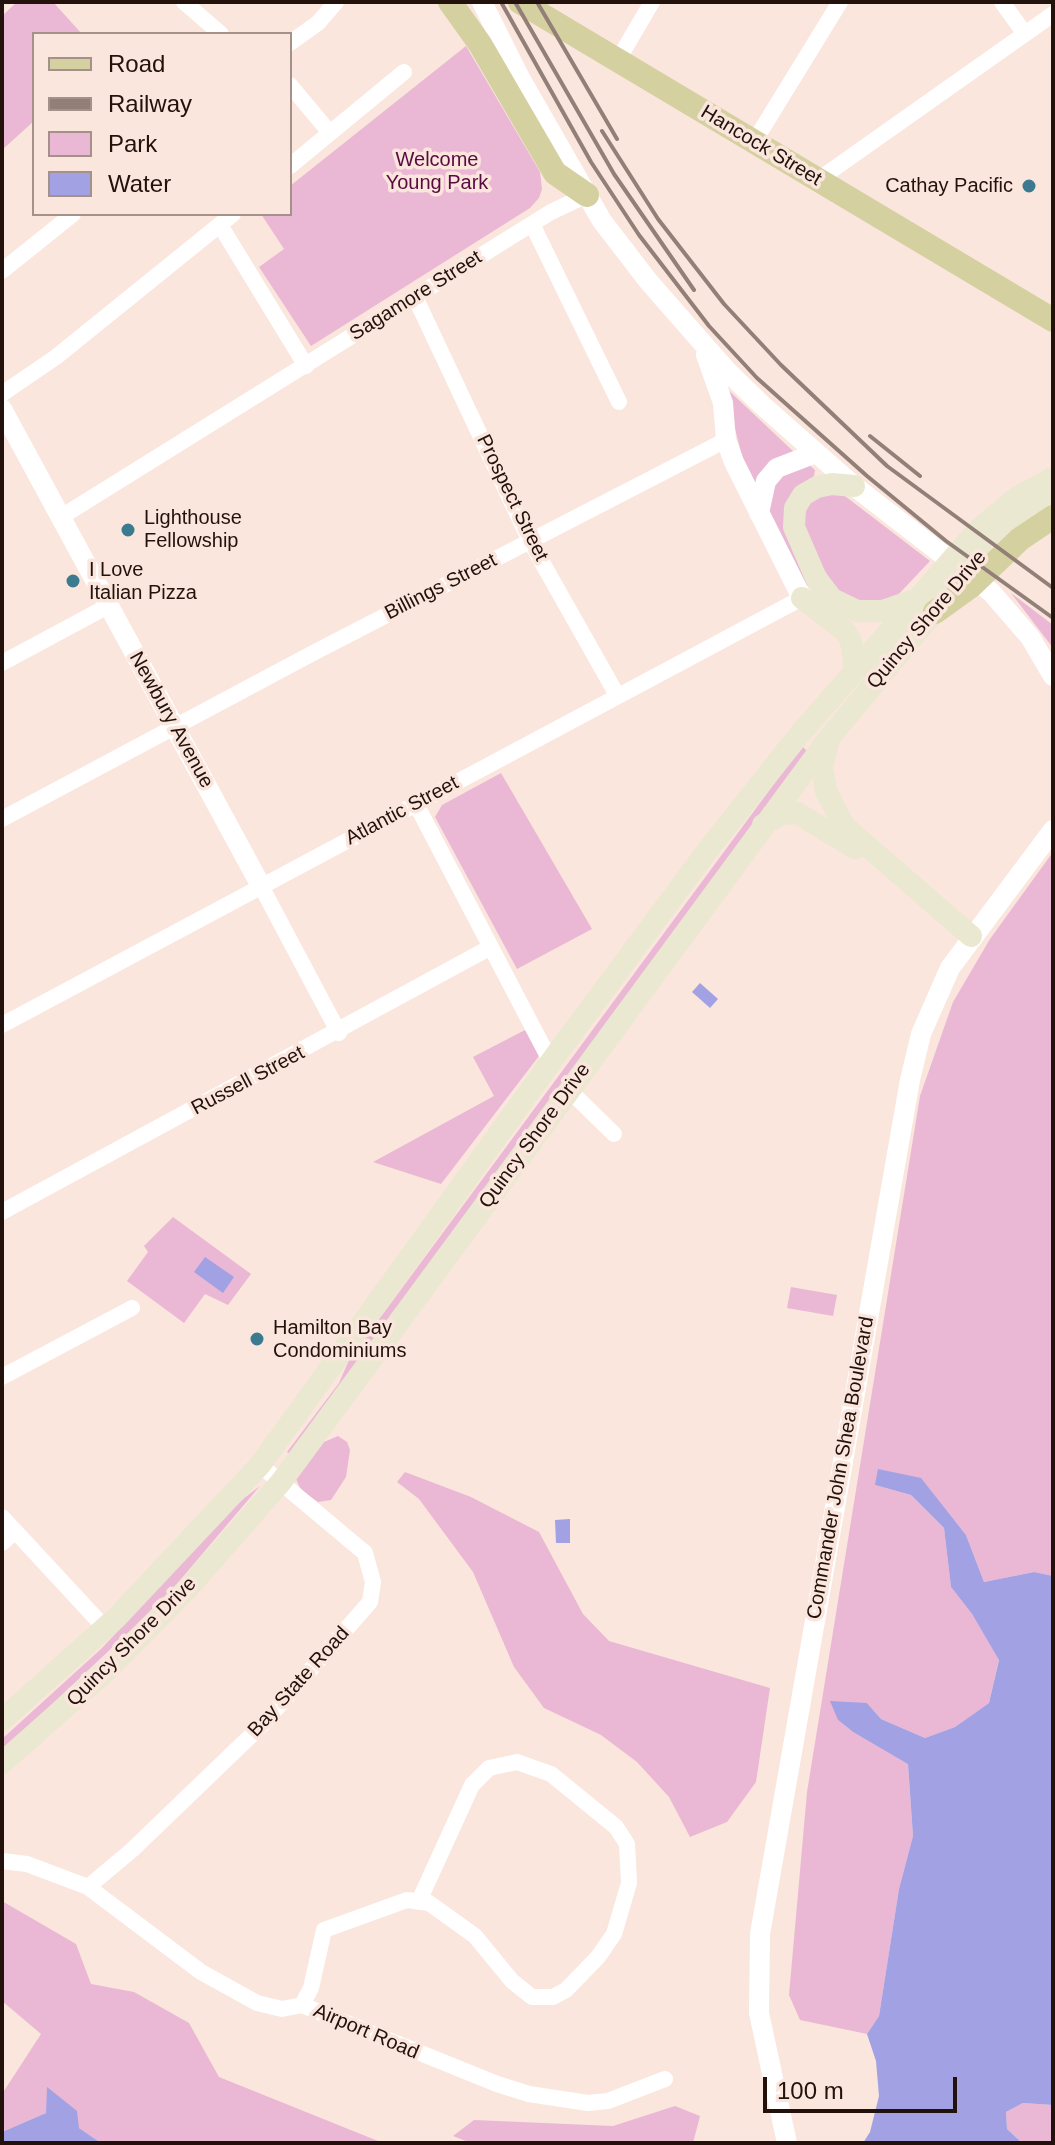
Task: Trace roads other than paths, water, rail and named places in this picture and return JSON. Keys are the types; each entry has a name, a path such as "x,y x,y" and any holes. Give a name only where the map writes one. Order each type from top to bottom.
{"main road":[{"path":"450,2 480,44 555,173 587,195"},
{"name":"Hancock Street","path":"520,2 1053,320"},
{"name":"Hancock Street","path":"1003,291 1053,335"},
{"path":"1025,303 1053,304"},
{"name":"Quincy Shore Drive","path":"2,1763 106,1671 189,1587 281,1482 760,826 829,738 986,523 1016,498 1053,478"},
{"path":"854,486 832,484 817,487 803,495 795,508 794,527 820,586 839,605 857,611 926,605 971,586 1020,539 1053,517"},
{"name":"Quincy Shore Drive","path":"2,1720 105,1628 260,1465 710,847 855,669 998,536 1053,497"},
{"path":"802,598 845,631 851,641 855,669"},
{"path":"829,738 822,768 833,810 844,826 884,864 971,936"},
{"path":"760,826 781,814 797,813 884,864"}],"street":[{"path":"184,2 219,32"},
{"path":"292,42 318,23 336,2"},
{"path":"482,2 587,195 622,250 745,389 854,486 991,592 1030,637 1053,676"},
{"path":"618,60 652,2"},
{"path":"754,142 840,2"},
{"path":"1002,2 1025,34"},
{"path":"818,180 1053,14"},
{"path":"292,164 404,72"},
{"path":"292,87 330,133"},
{"name":"Sagamore Street","path":"61,517 532,224 587,195"},
{"path":"2,271 71,216"},
{"path":"2,394 56,357 226,220 306,366"},
{"path":"532,224 619,402"},
{"name":"Prospect Street","path":"415,297 530,541 617,695"},
{"path":"700,340 723,403 726,440 802,598"},
{"name":"Newbury Avenue","path":"2,409 339,1033"},
{"name":"Billings Street","path":"2,819 726,440"},
{"path":"759,513 766,481 777,468 816,453"},
{"name":"Atlantic Street","path":"2,1025 802,598"},
{"path":"2,663 108,606"},
{"path":"416,804 551,1062"},
{"name":"Commander John Shea Boulevard","path":"787,2143 759,2013 760,1934 913,1067 935,998 971,936 1053,830"},
{"name":"Russell Street","path":"2,1212 339,1033 491,947"},
{"path":"569,1090 614,1134"},
{"path":"2,1377 132,1308"},
{"name":"Bay State Road","path":"88,1887 132,1850 262,1725 370,1602 373,1582 365,1553 260,1465"},
{"path":"2,1517 105,1628"},
{"path":"2,1543 15,1531"},
{"path":"302,2005 311,1988 324,1930 407,1900 429,1903 475,1936 512,1981 532,1997 553,1997 566,1990 614,1934 629,1883 627,1844 616,1827 551,1774 517,1762 489,1768 472,1785 419,1901"},
{"name":"Airport Road","path":"2,1861 27,1864 88,1887 201,1972 233,1991 282,2009 302,2005 430,2059 529,2094 566,2101 608,2101 665,2079"}],"water":[{"path":"700,983 718,999 710,1008 692,992"},
{"path":"205,1257 234,1277 223,1293 194,1272"},
{"path":"878,1469 921,1478 966,1535 984,1582 1034,1572 1053,1576 1053,2105 1023,2103 1006,2112 1007,2129 1022,2143 863,2143 870,2132 879,2096 876,2061 867,2034 879,2016 899,1889 913,1836 908,1764 838,1720 830,1701 867,1703 881,1719 925,1738 955,1727 989,1703 999,1660 972,1614 951,1587 944,1528 911,1495 875,1485"},
{"path":"570,1519 570,1543 556,1543 555,1520"},
{"path":"47,2087 77,2111 79,2128 101,2143 2,2143 2,2132 46,2113"}],"railway":[{"path":"501,2 591,162 639,235 709,326 757,378 867,476 946,541 1053,618"},
{"path":"515,2 614,174 694,290"},
{"path":"537,2 617,139"},
{"path":"602,131 658,219 724,304 781,365 887,466 1053,588"},
{"path":"870,436 920,476"}],"place":[{"name":"Cathay Pacific","path":"1029,186"},
{"name":"Lighthouse Fellowship","path":"128,530"},
{"name":"I Love Italian Pizza","path":"73,581"},
{"name":"Hamilton Bay Condominiums","path":"257,1339"}],"park label":[{"name":"Welcome Young Park","path":"437,172"}]}
